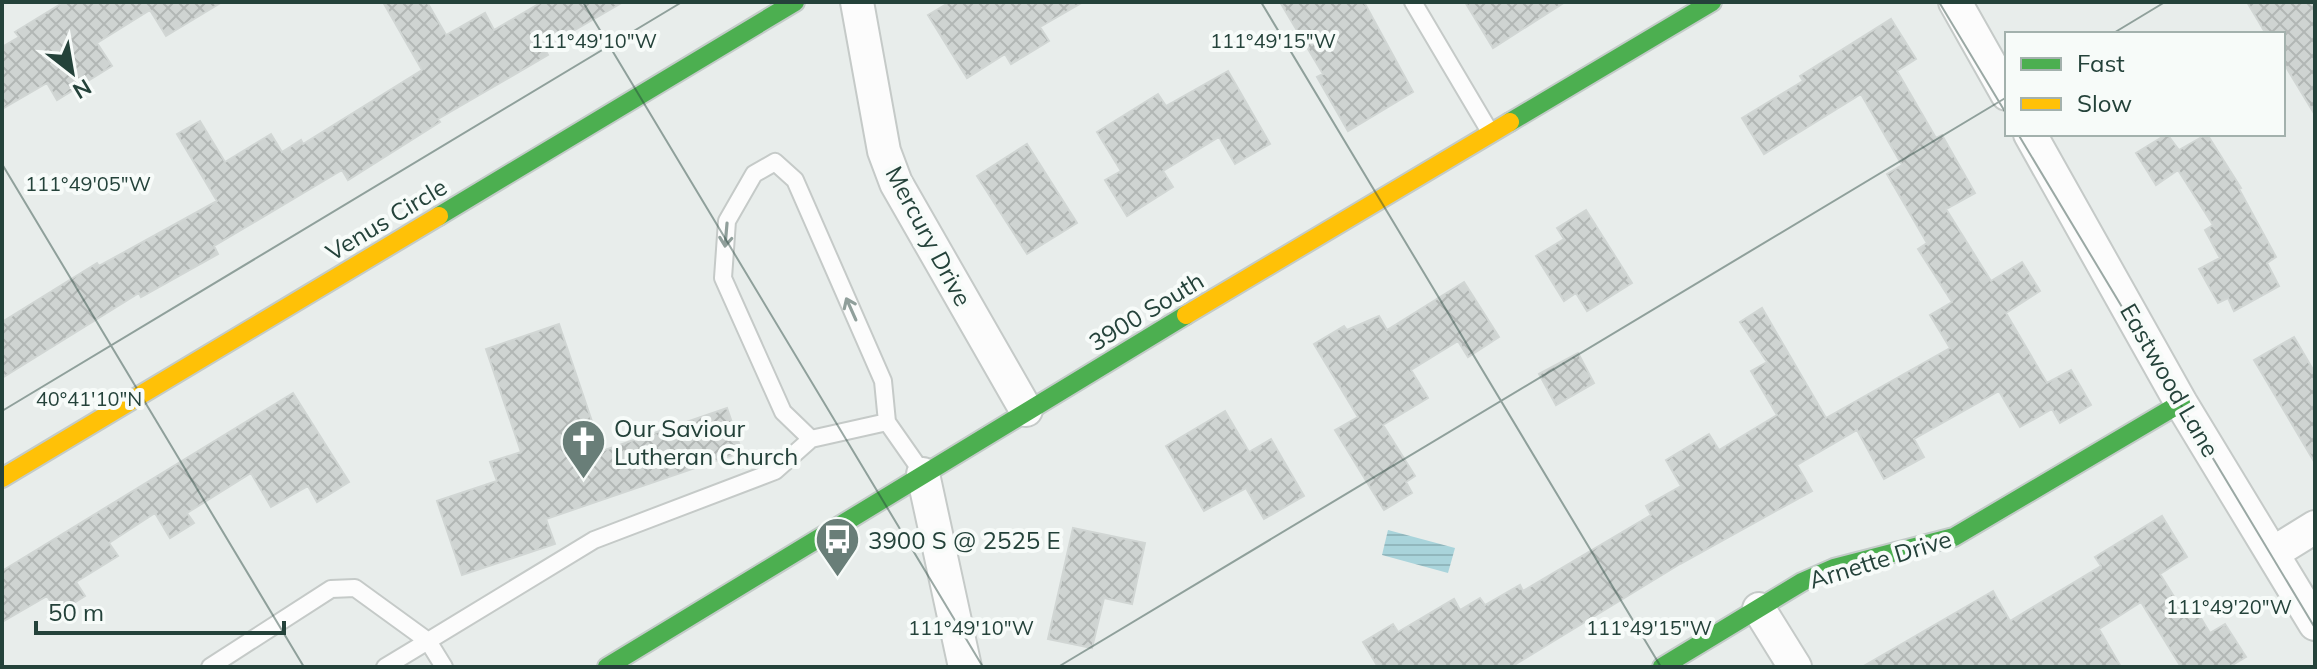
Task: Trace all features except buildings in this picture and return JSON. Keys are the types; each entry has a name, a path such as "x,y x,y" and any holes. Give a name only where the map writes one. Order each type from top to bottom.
{"street":[{"name":"Venus Circle","path":"2,478 795,2"},
{"name":"Mercury Drive","path":"857,2 884,151 896,183 1026,410"},
{"name":"3900 South","path":"607,667 1026,410 1712,2"},
{"path":"1955,2 2005,90"},
{"name":"Eastwood Lane","path":"2031,136 2181,403 2315,624"},
{"name":"Arnette Drive","path":"1662,667 1834,568 1954,537 2181,403"},
{"path":"923,474 965,667"},
{"path":"2273,553 2315,527"},
{"path":"1759,609 1795,667"}],"lane":[{"path":"1413,2 1491,133"},
{"path":"811,439 783,412 723,278 727,221 754,174 775,162 795,180 883,381 887,422 923,474"},
{"path":"385,667 594,540 775,471 811,439 887,422"},
{"path":"210,667 331,589 355,588 428,641 444,667"}],"water":[{"path":"1388,530 1455,548 1448,573 1382,555"}],"traffic: fast":[{"path":"439,216 795,2"},
{"path":"1510,122 1712,2"},
{"path":"607,667 1186,315"},
{"path":"1662,667 1802,582 1834,568 1954,537 2181,403"}],"traffic: slow":[{"path":"1186,315 1510,122"},
{"path":"2,478 439,216"}],"place":[{"name":"Our Saviour Lutheran Church","path":"583,481"},
{"name":"3900 S @ 2525 E","path":"837,579"}]}
